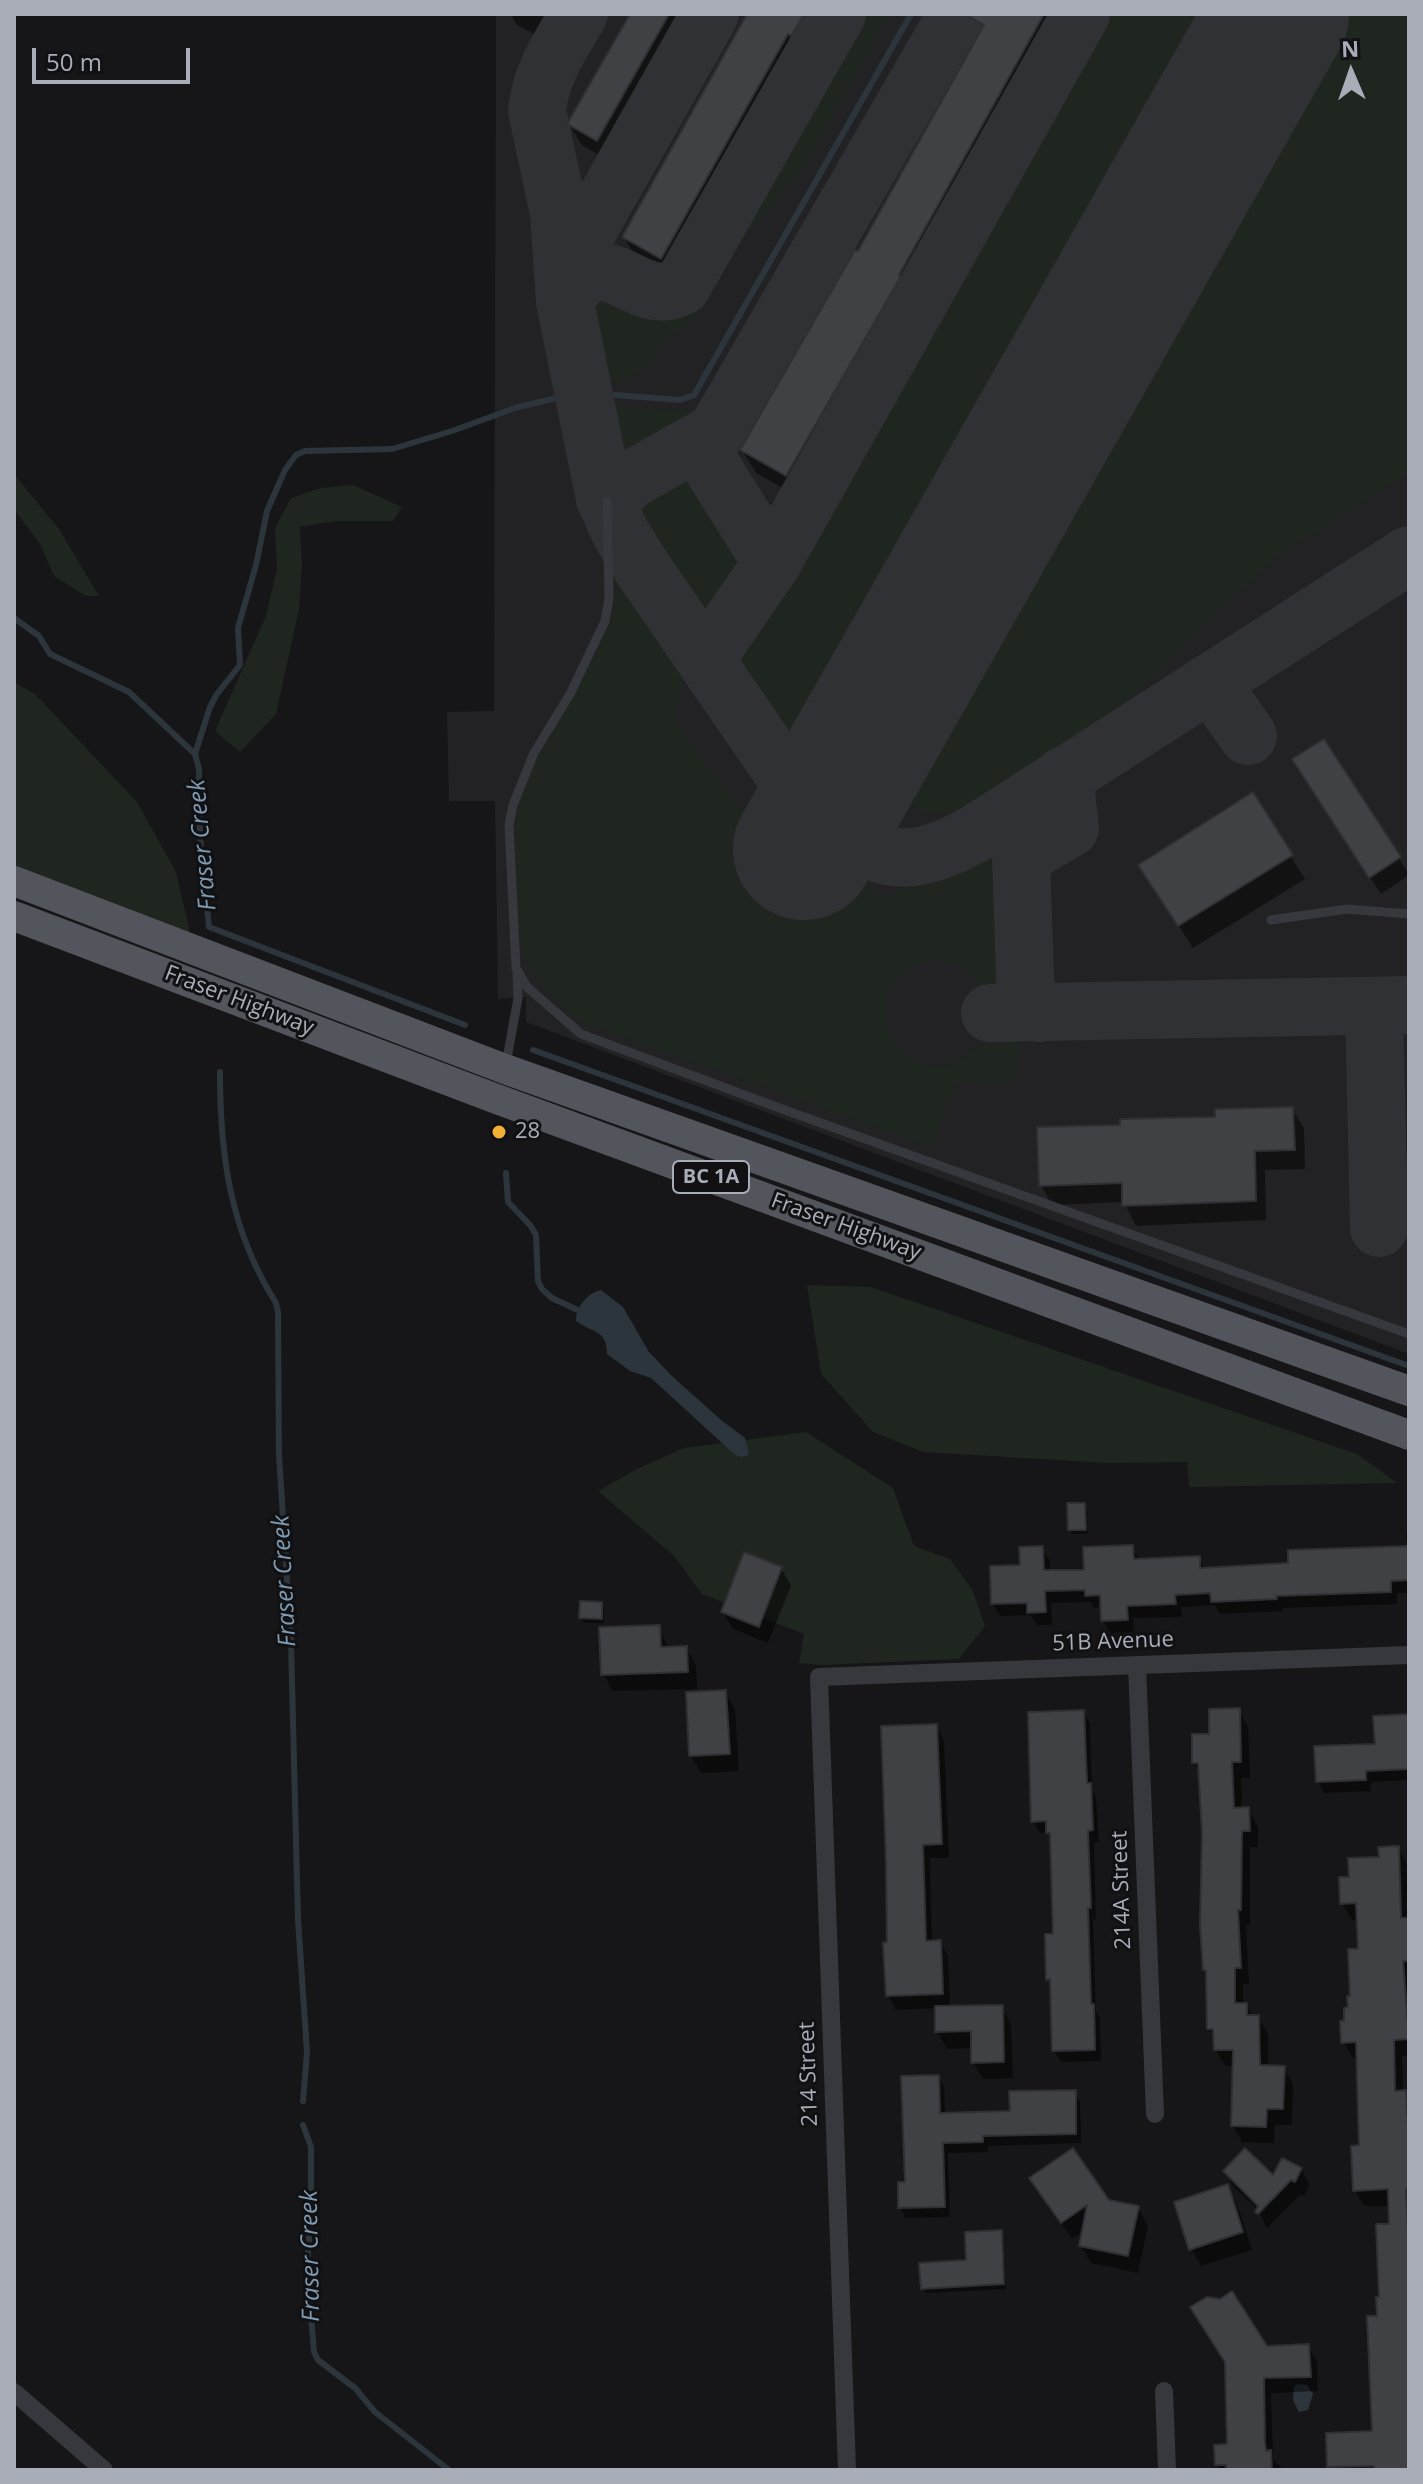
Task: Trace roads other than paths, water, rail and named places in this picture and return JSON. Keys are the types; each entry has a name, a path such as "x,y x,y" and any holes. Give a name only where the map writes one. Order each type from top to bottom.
{"main road":[{"name":"Fraser Highway","path":"14,881 505,1069 1409,1391"},
{"name":"Fraser Highway","path":"14,916 480,1093 1409,1435"}],"street":[{"name":"51B Avenue","path":"819,1677 1409,1655"},
{"name":"214A Street","path":"1137,1665 1155,2114"},
{"name":"214 Street","path":"819,1677 847,2470"},
{"path":"1164,2391 1167,2470"},
{"path":"14,2392 104,2470"}],"lane":[{"path":"505,1069 518,998 509,825 513,805 534,753 570,694 605,621 609,599 607,502"},
{"path":"1271,920 1347,909 1409,914"},
{"path":"516,968 527,987 581,1034 1409,1334"}],"waterway":[{"path":"615,395 680,400 694,395 911,14"},
{"path":"195,754 210,707 240,665 238,628 267,511 285,470 296,455 305,451 392,449 515,408 560,397"},
{"name":"Fraser Creek","path":"14,618 39,636 50,654 129,692 195,754 199,769 200,836 209,927 465,1025"},
{"path":"533,1050 1409,1366"},
{"name":"Fraser Creek","path":"220,1072 222,1133 231,1192 248,1248 278,1312 279,1455 291,1642 298,1920 307,2052 303,2101"},
{"path":"506,1173 508,1202 536,1235 538,1281 542,1289 552,1298 584,1313"},
{"name":"Fraser Creek","path":"303,2125 311,2147 307,2268 314,2352 318,2360 355,2388 375,2412 449,2470"}],"place":[{"name":"28","path":"499,1132"}]}
